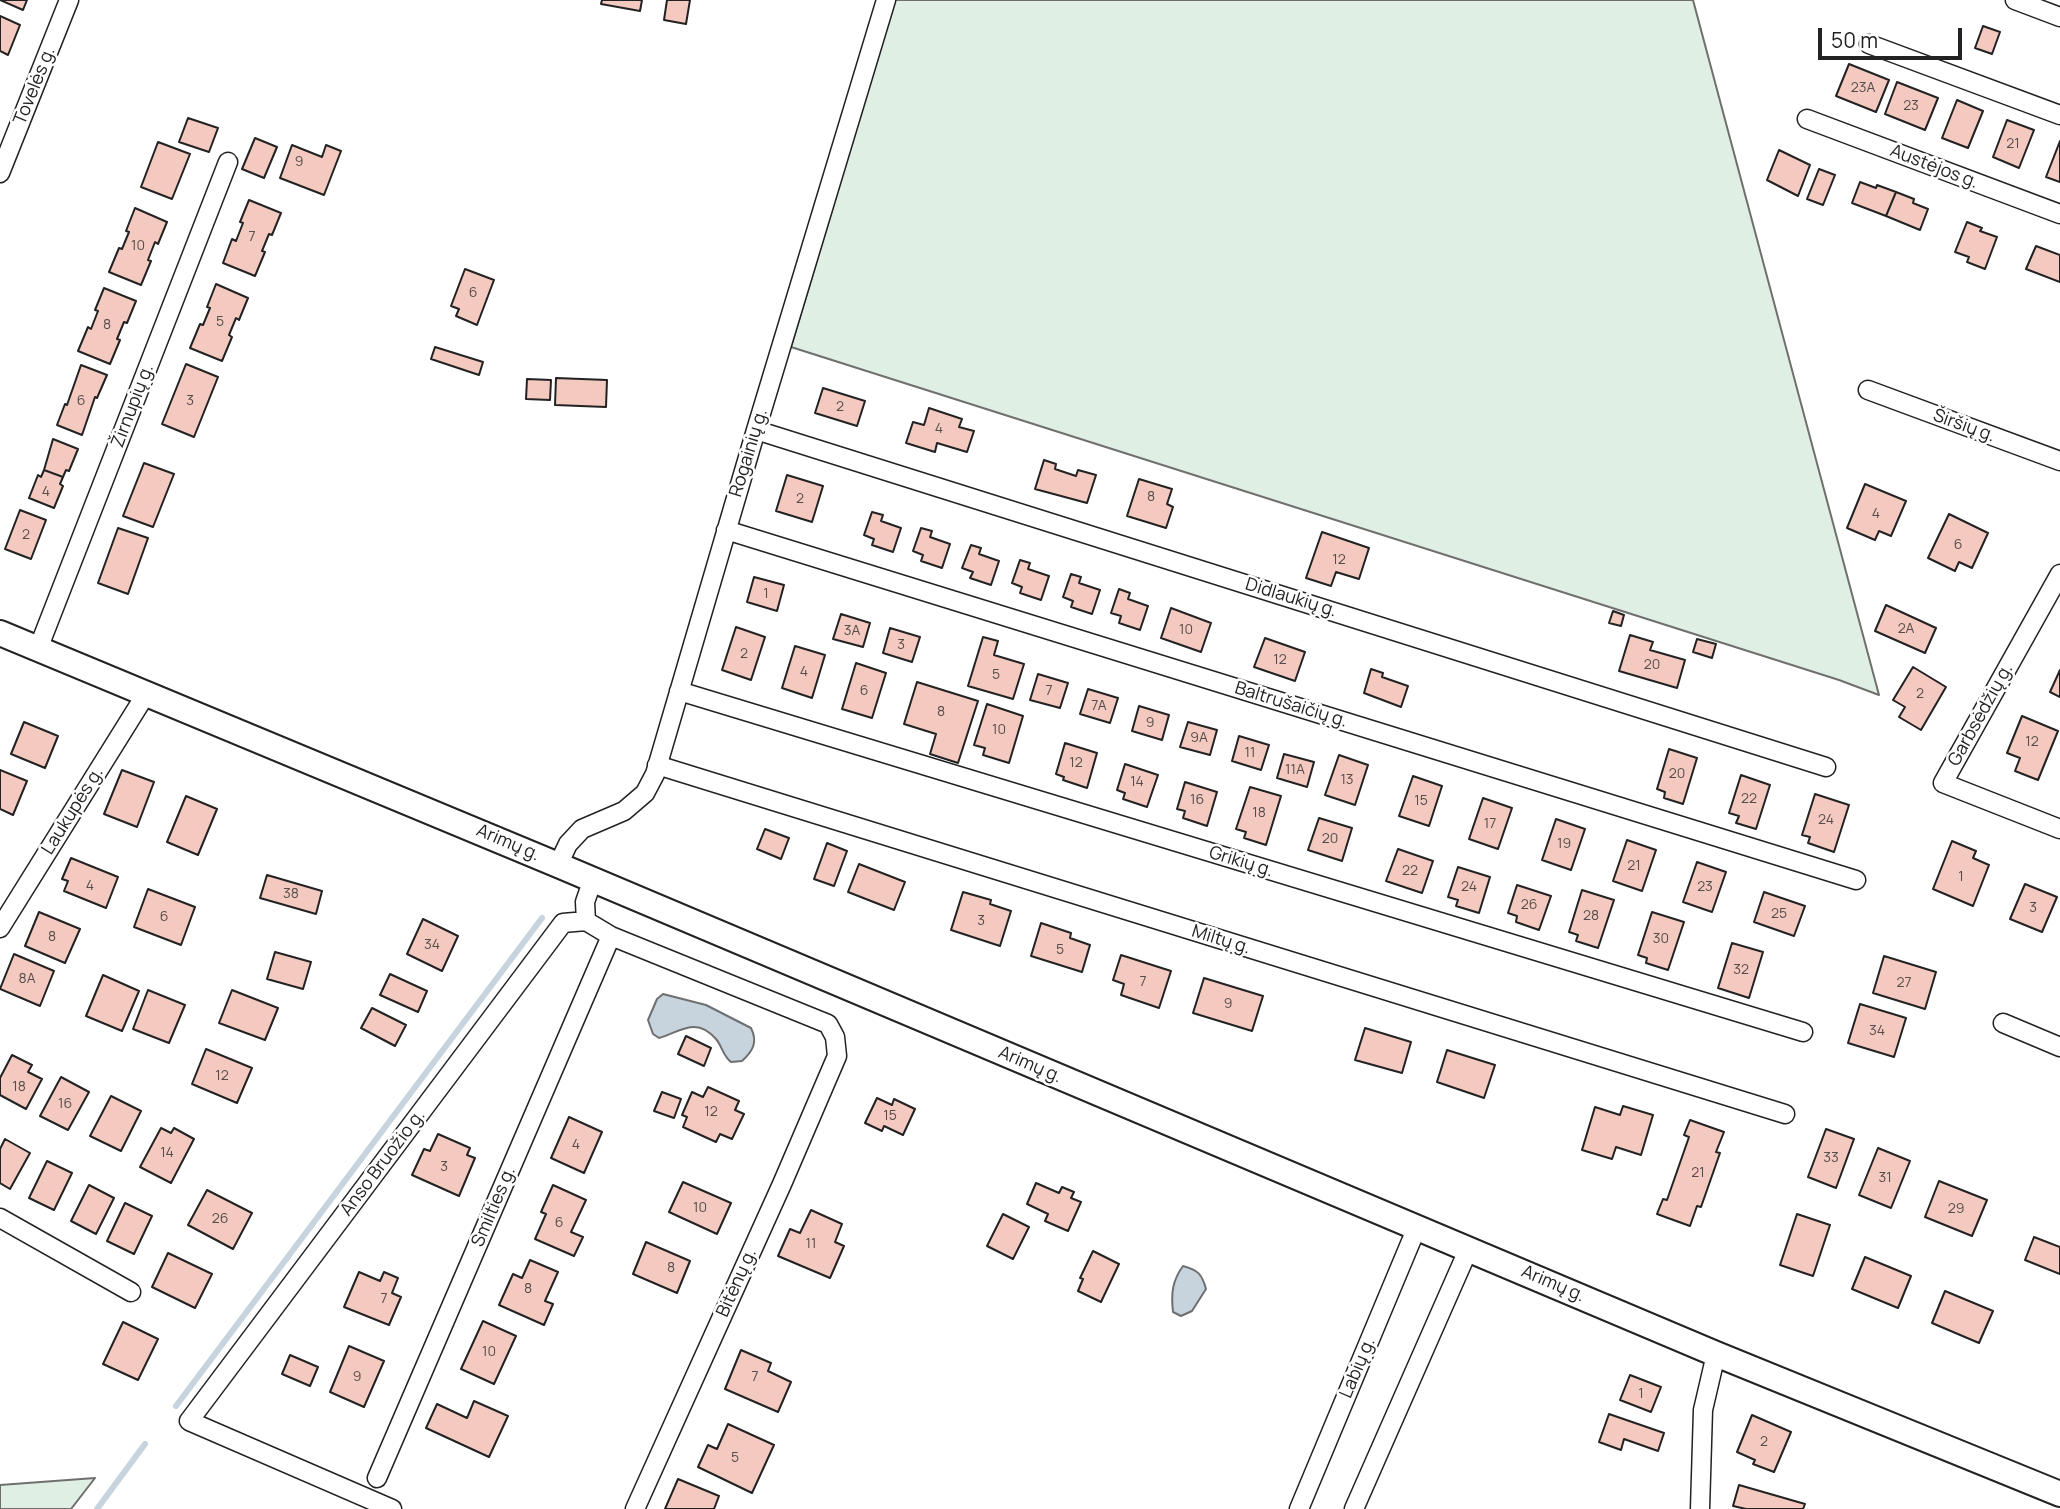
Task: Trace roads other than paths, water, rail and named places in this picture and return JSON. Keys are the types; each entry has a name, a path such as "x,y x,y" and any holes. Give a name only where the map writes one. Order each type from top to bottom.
{"main road":[{"name":"Arimų g.","path":"0,633 558,864 1716,1354 2060,1494"}],"street":[{"name":"Tovelės g.","path":"0,173 69,0"},
{"name":"Rogainių g.","path":"558,864 568,844 582,829 624,811 645,793 657,765 755,430 886,0"},
{"path":"2015,0 2060,17"},
{"path":"1869,44 2060,115"},
{"name":"Austėjos g.","path":"1807,119 2060,215"},
{"name":"Žirnupių g.","path":"38,649 228,162"},
{"name":"Širšių g.","path":"1868,390 2060,461"},
{"name":"Didlaukių g.","path":"755,430 1826,767"},
{"name":"Baltrušaičių g.","path":"726,530 1856,880"},
{"name":"Garbsėdžių g.","path":"2060,574 1943,783 2060,829"},
{"name":"Grikių g.","path":"679,691 1802,1032"},
{"name":"Laukupės g.","path":"0,928 146,694"},
{"name":"Miltų g.","path":"657,765 1785,1114"},
{"path":"593,879 585,902 586,921 611,936"},
{"name":"Anso Bruožio g.","path":"392,1509 190,1421 564,923 586,921"},
{"name":"Bitėnų g.","path":"611,936 828,1024 835,1037 836,1056 782,1184 635,1509"},
{"name":"Smilties g.","path":"377,1478 611,936"},
{"path":"2003,1023 2060,1047"},
{"path":"0,1218 131,1292"},
{"name":"Labių g.","path":"1298,1509 1417,1227"},
{"path":"1354,1509 1469,1248"},
{"path":"1700,1509 1703,1410 1716,1354"}],"waterway":[{"path":"176,1406 542,918"},
{"path":"97,1509 145,1444"}]}
